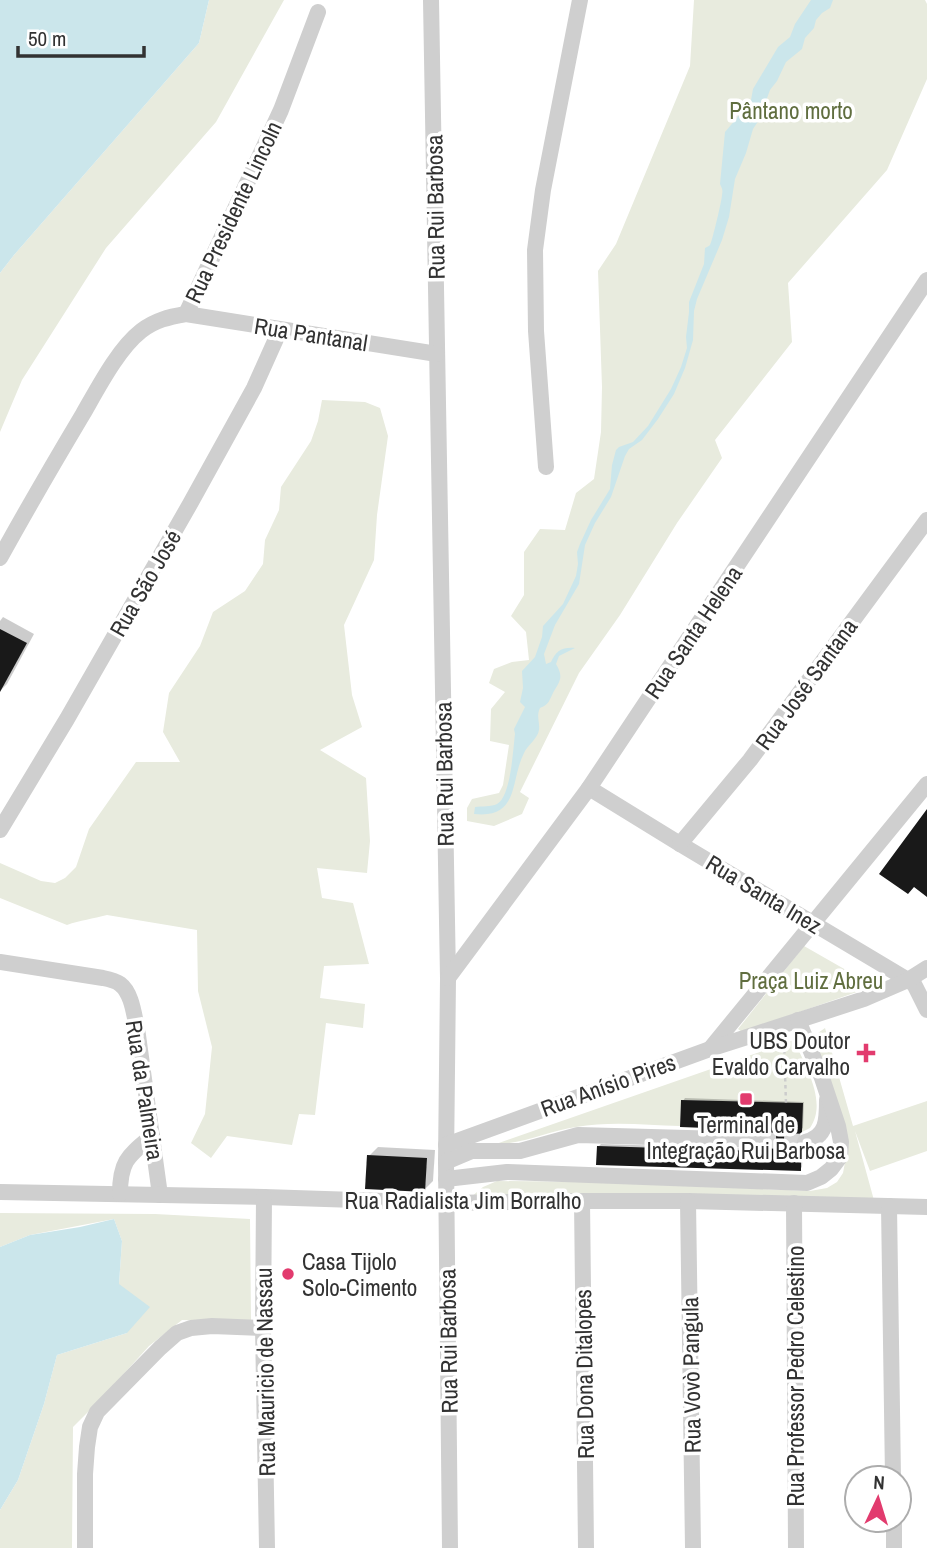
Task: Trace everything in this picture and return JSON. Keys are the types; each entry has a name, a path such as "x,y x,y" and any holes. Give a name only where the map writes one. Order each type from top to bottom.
{"street":[{"name":"Rua Rui Barbosa","path":"431,0 448,978 446,1179 450,1548"},
{"path":"546,467 536,331 535,250 543,190 580,0"},
{"name":"Rua Presidente Lincoln","path":"0,558 103,380 124,349 139,332 152,323 186,314 281,110 318,12"},
{"name":"Rua Santa Helena","path":"448,978 589,788 927,280"},
{"name":"Rua Pantanal","path":"186,314 437,354"},
{"name":"Rua São José","path":"0,830 61,730 190,504 254,388 280,330"},
{"name":"Rua José Santana","path":"680,844 750,760 927,520"},
{"path":"710,1049 927,783"},
{"name":"Rua Santa Inez","path":"589,788 908,980 914,984 927,1010"},
{"name":"Rua da Palmeira","path":"0,962 103,978 120,984 125,991 137,1028 160,1195"},
{"name":"Rua Anísio Pires","path":"446,1144 710,1049 864,999 908,980 927,968"},
{"path":"446,1179 507,1172 807,1182 821,1177 840,1157 838,1126 822,1078 791,1023"},
{"path":"805,1142 815,1140 823,1132 827,1097"},
{"path":"472,1151 477,1132"},
{"path":"446,1162 472,1151 520,1151 578,1135 760,1140"},
{"path":"120,1194 120,1175 125,1162 152,1136"},
{"name":"Rua Radialista Jim Borralho","path":"0,1192 447,1203 688,1201 927,1207"},
{"name":"Rua Mauricio de Nassau","path":"264,1197 263,1328 267,1548"},
{"name":"Rua Dona Ditalopes","path":"582,1201 586,1548"},
{"name":"Rua Vovò Pangula","path":"688,1201 693,1548"},
{"name":"Rua Professor Pedro Celestino","path":"794,1203 796,1548"},
{"path":"889,1206 893,1464"},
{"path":"85,1548 87,1447 90,1427 97,1412 177,1333 191,1328 212,1326 263,1328"}],"path":[{"path":"786,1103 791,1023"}],"green space":[{"path":"209,0 284,0 216,122 106,248 22,380 0,432 0,273 199,43"},
{"name":"Pântano morto","path":"694,0 925,0 927,79 887,170 788,283 792,342 715,440 722,458 579,673 520,792 529,798 522,814 494,826 467,821 467,808 472,799 499,793 503,785 509,745 490,741 491,709 505,692 489,683 494,669 512,662 529,660 526,632 511,616 524,595 524,552 540,529 565,530 576,493 594,479 601,432 602,387 598,271 616,244 690,66"},
{"path":"322,400 365,402 380,408 388,436 374,560 344,625 352,695 362,727 320,750 366,778 370,841 367,873 317,868 322,898 353,903 369,964 324,966 320,998 365,1004 363,1028 326,1023 315,1115 299,1114 292,1145 227,1136 211,1158 191,1143 205,1114 212,1047 198,991 197,930 107,915 67,925 0,898 0,863 41,881 55,883 65,878 76,867 89,829 136,762 180,762 163,732 169,693 200,646 213,612 245,591 263,564 265,540 279,510 281,487 311,441"},
{"name":"Praça Luiz Abreu","path":"804,946 874,986 742,1032 738,1029"},
{"path":"825,1028 853,1126 927,1101 927,1151 870,1171 855,1131 875,1204 465,1202 483,1187 497,1181 810,1191 827,1188 837,1182 843,1173 847,1152 814,1041 818,1033"},
{"path":"794,1040 809,1072 817,1107 810,1128 802,1132 802,1103 681,1100 680,1126 589,1125 496,1144"},
{"path":"0,1213 155,1214 250,1219 251,1321 182,1320 149,1346 73,1427 72,1548 0,1548 0,1510 18,1480 44,1404 57,1355 127,1333 119,1284 122,1241 114,1219 30,1235 0,1247"}],"water":[{"path":"0,0 209,0 199,43 0,273"},
{"path":"811,0 833,0 830,8 816,20 802,49 786,62 753,129 735,179 722,240 697,299 693,340 685,368 674,394 658,419 625,456 611,497 585,545 579,584 555,625 544,654 546,664 551,662 560,650 575,648 559,656 556,664 560,681 549,701 540,708 538,733 524,753 511,796 499,810 489,814 474,814 475,807 497,804 502,800 512,761 514,729 525,707 520,702 522,671 535,657 543,626 563,604 576,576 577,552 591,520 610,489 616,450 633,442 648,426 681,367 687,348 689,302 704,264 705,248 711,242 722,198 720,184 725,132 751,100 753,89 778,47 790,37"},
{"path":"114,1219 122,1241 119,1284 150,1307 127,1333 57,1355 44,1404 18,1480 0,1510 0,1247 30,1235"}],"building":[{"path":"0,629 27,643 0,692"},
{"path":"927,809 927,897 914,887 908,894 879,874"},
{"path":"681,1100 803,1103 802,1132 795,1141 795,1146 801,1152 801,1171 596,1165 597,1146 760,1151 769,1145 766,1131 680,1127"},
{"path":"367,1155 427,1158 425,1192 365,1189"}],"tunnel":[{"path":"760,1140 805,1142"}],"place":[{"name":"UBS Doutor Evaldo Carvalho","path":"866,1053"},
{"name":"Terminal de Integração Rui Barbosa","path":"746,1099"},
{"name":"Casa Tijolo Solo-Cimento","path":"288,1274"}]}
